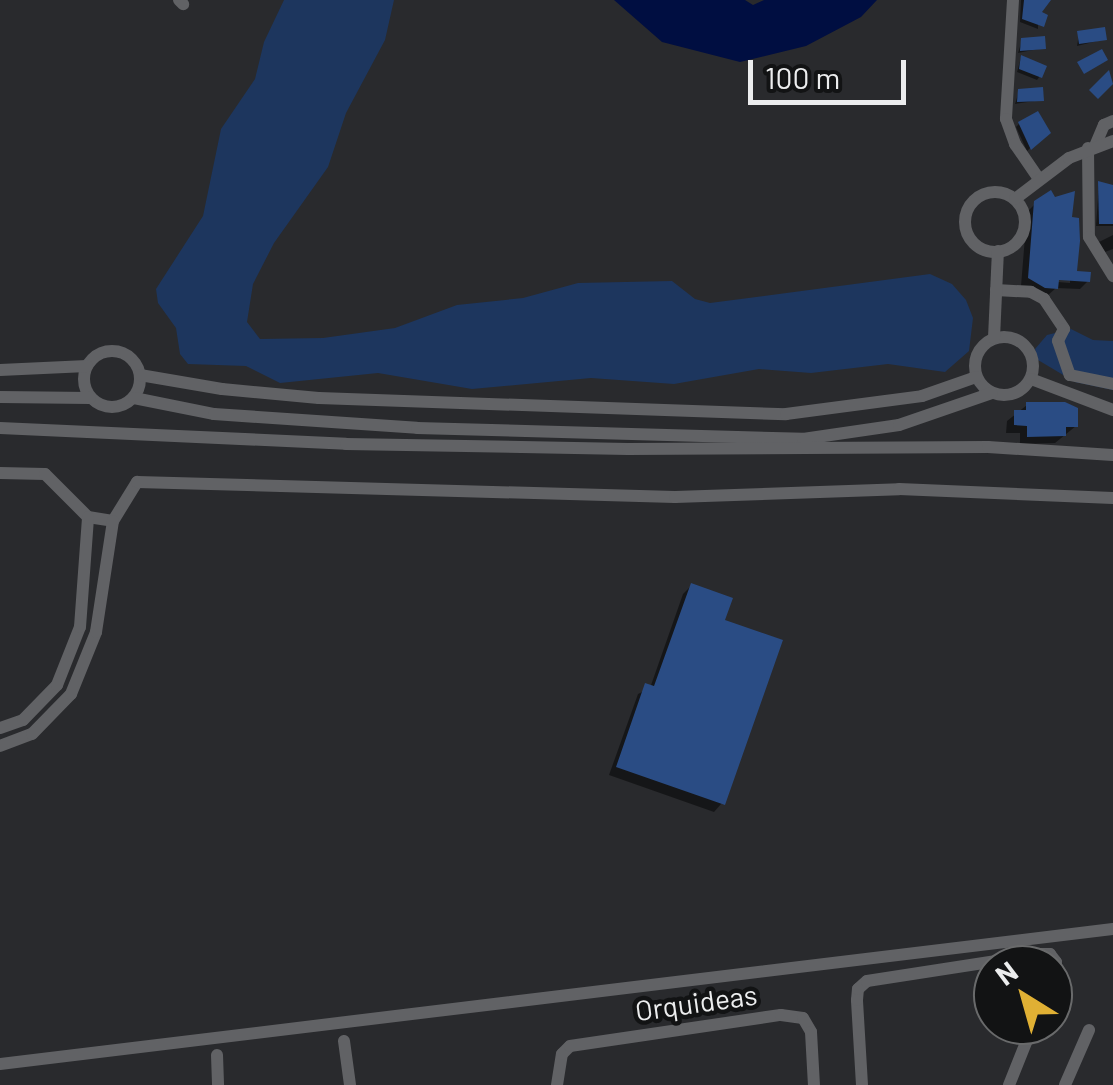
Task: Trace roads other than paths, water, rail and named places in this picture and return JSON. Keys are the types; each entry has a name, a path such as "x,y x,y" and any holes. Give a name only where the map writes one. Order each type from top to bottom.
{"street":[{"path":"1013,0 1006,119 1015,144 1040,180"},
{"path":"1113,121 1104,124 1092,147 1090,237 1113,276"},
{"path":"1015,199 1092,147 1113,142"},
{"path":"1001,192 1015,199 1024,211 1024,231 1011,247 998,251 974,243 966,217 982,194 1001,192"},
{"path":"994,338 998,251"},
{"path":"996,290 1030,292 1044,299 1064,329 1058,341 1070,376 1113,384"},
{"path":"976,376 980,350 994,338 1014,338 1029,350 1031,378"},
{"path":"90,398 83,382 86,366 99,354 116,351 132,359 140,374 134,398"},
{"path":"0,370 86,366"},
{"path":"140,374 222,389 319,398 786,414 922,396 976,376"},
{"path":"976,376 992,392"},
{"path":"0,397 90,398 107,407 134,398 214,414 435,429 803,440 899,425 992,392 1016,392 1031,378"},
{"path":"1031,378 1113,410"},
{"path":"0,428 364,444 628,449 988,447 1113,455"},
{"path":"0,473 45,474 88,517 113,520"},
{"path":"0,746 32,734 71,694 96,632 113,520 136,482 676,497 899,489 1113,498"},
{"path":"0,728 23,720 57,685 80,627 88,517"},
{"path":"0,1064 1113,929"},
{"path":"862,1085 858,989 867,980 973,964"},
{"name":"Orquideas","path":"558,1085 562,1054 570,1046 782,1016 803,1018 811,1032 814,1085"},
{"path":"1064,1085 1089,1030"},
{"path":"344,1041 350,1085"},
{"path":"1009,1085 1026,1045"},
{"path":"217,1055 218,1085"}]}
